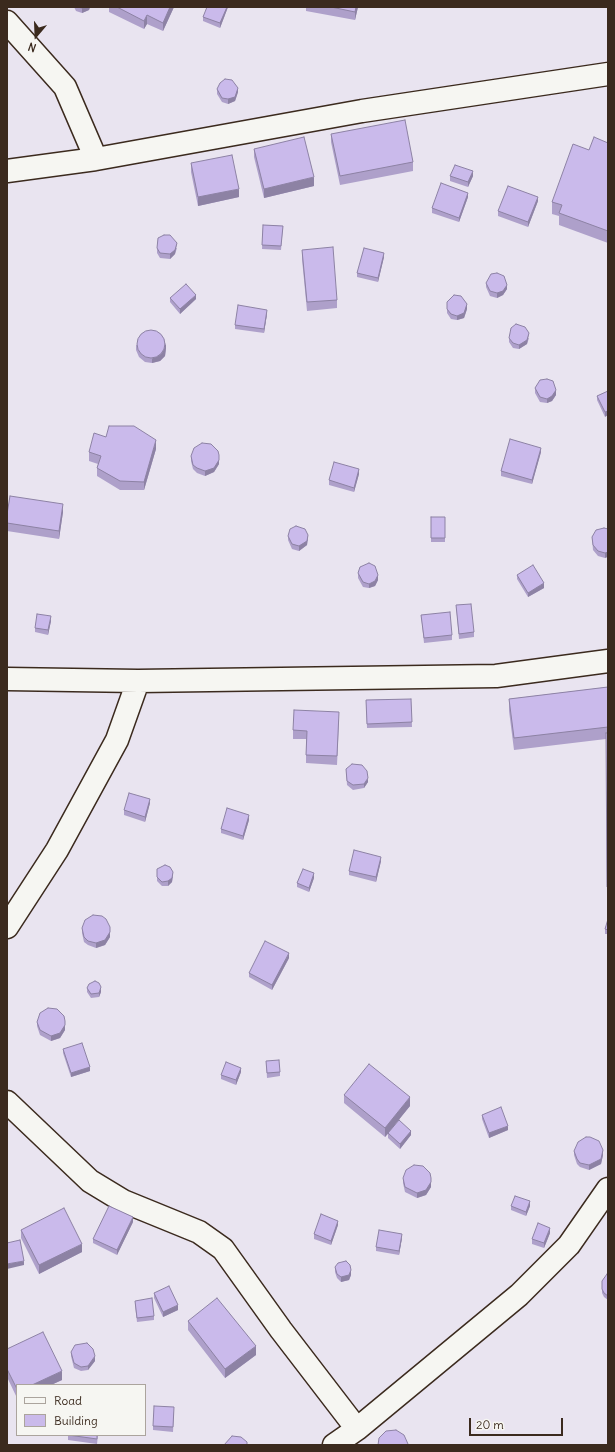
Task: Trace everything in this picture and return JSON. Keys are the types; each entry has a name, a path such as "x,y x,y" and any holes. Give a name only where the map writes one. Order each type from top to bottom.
{"street":[{"path":"7,22 65,87 96,159"},
{"path":"7,171 96,159 362,111 608,74"},
{"path":"7,679 138,681 496,676 608,661"},
{"path":"7,927 57,850 117,740 138,681"},
{"path":"7,1102 90,1181 123,1201 199,1232 223,1249 281,1330 357,1429"},
{"path":"334,1445 357,1429 519,1295 569,1244 608,1189"}],"building":[{"path":"117,7 170,7 163,23 147,15 144,21"},
{"path":"207,7 227,7 220,23 203,17"},
{"path":"331,7 356,7 355,12"},
{"path":"225,79 232,80 238,88 235,97 228,99 222,98 217,89 220,83"},
{"path":"405,120 413,162 340,176 331,134"},
{"path":"304,137 314,177 264,189 254,149"},
{"path":"594,137 608,143 608,231 559,213 562,205 552,202 573,144 589,150"},
{"path":"232,155 239,189 198,197 191,163"},
{"path":"455,165 473,171 468,182 450,176"},
{"path":"441,183 468,193 459,218 432,208"},
{"path":"508,186 538,197 528,222 498,211"},
{"path":"263,225 283,226 281,246 262,245"},
{"path":"164,235 170,235 177,243 175,250 170,254 160,253 157,248 158,238"},
{"path":"333,247 337,300 307,302 302,250"},
{"path":"364,248 384,253 378,278 357,273"},
{"path":"497,273 504,276 507,285 503,291 497,293 490,291 486,283 491,274"},
{"path":"186,284 196,295 180,309 170,298"},
{"path":"454,295 461,296 467,304 464,313 457,316 451,314 447,309 447,302"},
{"path":"238,305 267,310 264,329 235,325"},
{"path":"516,324 525,327 529,333 527,340 519,345 513,343 509,338 511,328"},
{"path":"151,330 157,331 161,334 164,338 164,350 161,354 157,357 151,358 145,357 141,354 138,350 137,344 138,338 141,334 145,331"},
{"path":"547,379 553,381 556,390 552,396 547,399 540,397 535,388 540,380"},
{"path":"608,391 608,411 605,412 597,396"},
{"path":"109,426 134,426 156,440 144,482 120,481 97,468 101,456 89,452 94,433 106,437"},
{"path":"510,439 541,448 532,480 501,471"},
{"path":"202,443 211,444 218,451 219,455 219,460 214,468 205,471 193,465 191,456 194,448"},
{"path":"334,462 359,469 354,488 329,480"},
{"path":"10,496 63,504 59,531 7,523"},
{"path":"431,517 445,517 445,538 431,538"},
{"path":"296,526 305,529 308,535 307,541 299,546 292,544 288,536 290,529"},
{"path":"604,528 608,529 608,552 605,553 598,551 593,545 592,537 596,530"},
{"path":"369,563 375,566 378,575 375,581 369,584 363,582 358,573 360,567"},
{"path":"533,565 544,583 528,593 517,575"},
{"path":"471,604 474,632 459,634 456,605"},
{"path":"450,612 452,635 424,638 421,615"},
{"path":"37,614 51,616 48,630 35,628"},
{"path":"608,687 608,727 514,738 509,699"},
{"path":"411,699 412,722 367,724 366,700"},
{"path":"294,710 339,712 337,756 306,755 307,731 293,730"},
{"path":"606,733 608,733 608,887 607,887"},
{"path":"352,764 362,765 367,771 368,778 364,784 353,785 347,781 346,769"},
{"path":"129,793 150,799 145,817 124,810"},
{"path":"227,808 249,815 243,836 221,829"},
{"path":"354,850 381,857 376,877 349,871"},
{"path":"165,865 170,867 173,872 172,878 168,881 162,882 157,877 157,869"},
{"path":"303,869 314,873 309,888 297,883"},
{"path":"93,915 102,916 106,919 110,927 110,932 105,940 96,943 88,941 84,937 82,928 85,920"},
{"path":"608,919 608,930 605,929"},
{"path":"265,941 289,953 272,985 249,973"},
{"path":"95,981 99,983 101,987 99,993 91,994 87,988 89,984"},
{"path":"48,1008 57,1009 64,1016 65,1021 65,1025 60,1033 51,1036 40,1030 37,1022 40,1013"},
{"path":"82,1043 90,1067 71,1073 63,1049"},
{"path":"279,1060 280,1072 267,1073 266,1061"},
{"path":"226,1062 241,1068 236,1080 221,1075"},
{"path":"369,1064 410,1097 385,1128 344,1095"},
{"path":"501,1107 508,1126 489,1133 482,1115"},
{"path":"399,1120 411,1131 400,1144 388,1133"},
{"path":"586,1137 599,1141 603,1150 601,1159 589,1165 580,1163 574,1151 578,1142"},
{"path":"414,1165 423,1166 430,1173 431,1178 431,1182 426,1190 417,1193 405,1187 403,1178 406,1170"},
{"path":"515,1196 530,1201 526,1212 511,1206"},
{"path":"109,1206 133,1217 117,1250 93,1239"},
{"path":"64,1208 82,1244 39,1265 21,1230"},
{"path":"321,1214 338,1221 331,1241 314,1234"},
{"path":"538,1223 550,1228 544,1243 532,1239"},
{"path":"379,1230 402,1234 399,1251 376,1247"},
{"path":"20,1240 24,1261 7,1264 7,1243"},
{"path":"346,1261 350,1265 351,1270 349,1275 341,1277 337,1274 335,1267 338,1263"},
{"path":"607,1274 608,1296 602,1289 602,1281"},
{"path":"169,1286 178,1305 163,1312 154,1293"},
{"path":"152,1298 154,1316 137,1318 135,1301"},
{"path":"217,1298 256,1346 225,1369 188,1321"},
{"path":"43,1332 62,1371 34,1384 16,1384 16,1387 7,1369 7,1349"},
{"path":"87,1343 93,1349 95,1356 88,1366 81,1367 74,1363 71,1352 75,1345"},
{"path":"154,1406 174,1407 173,1427 153,1426"},
{"path":"396,1430 404,1435 408,1445 378,1445 379,1438 386,1431"},
{"path":"75,1436 97,1436 97,1439"},
{"path":"232,1436 241,1437 247,1442 247,1445 224,1445"}]}
